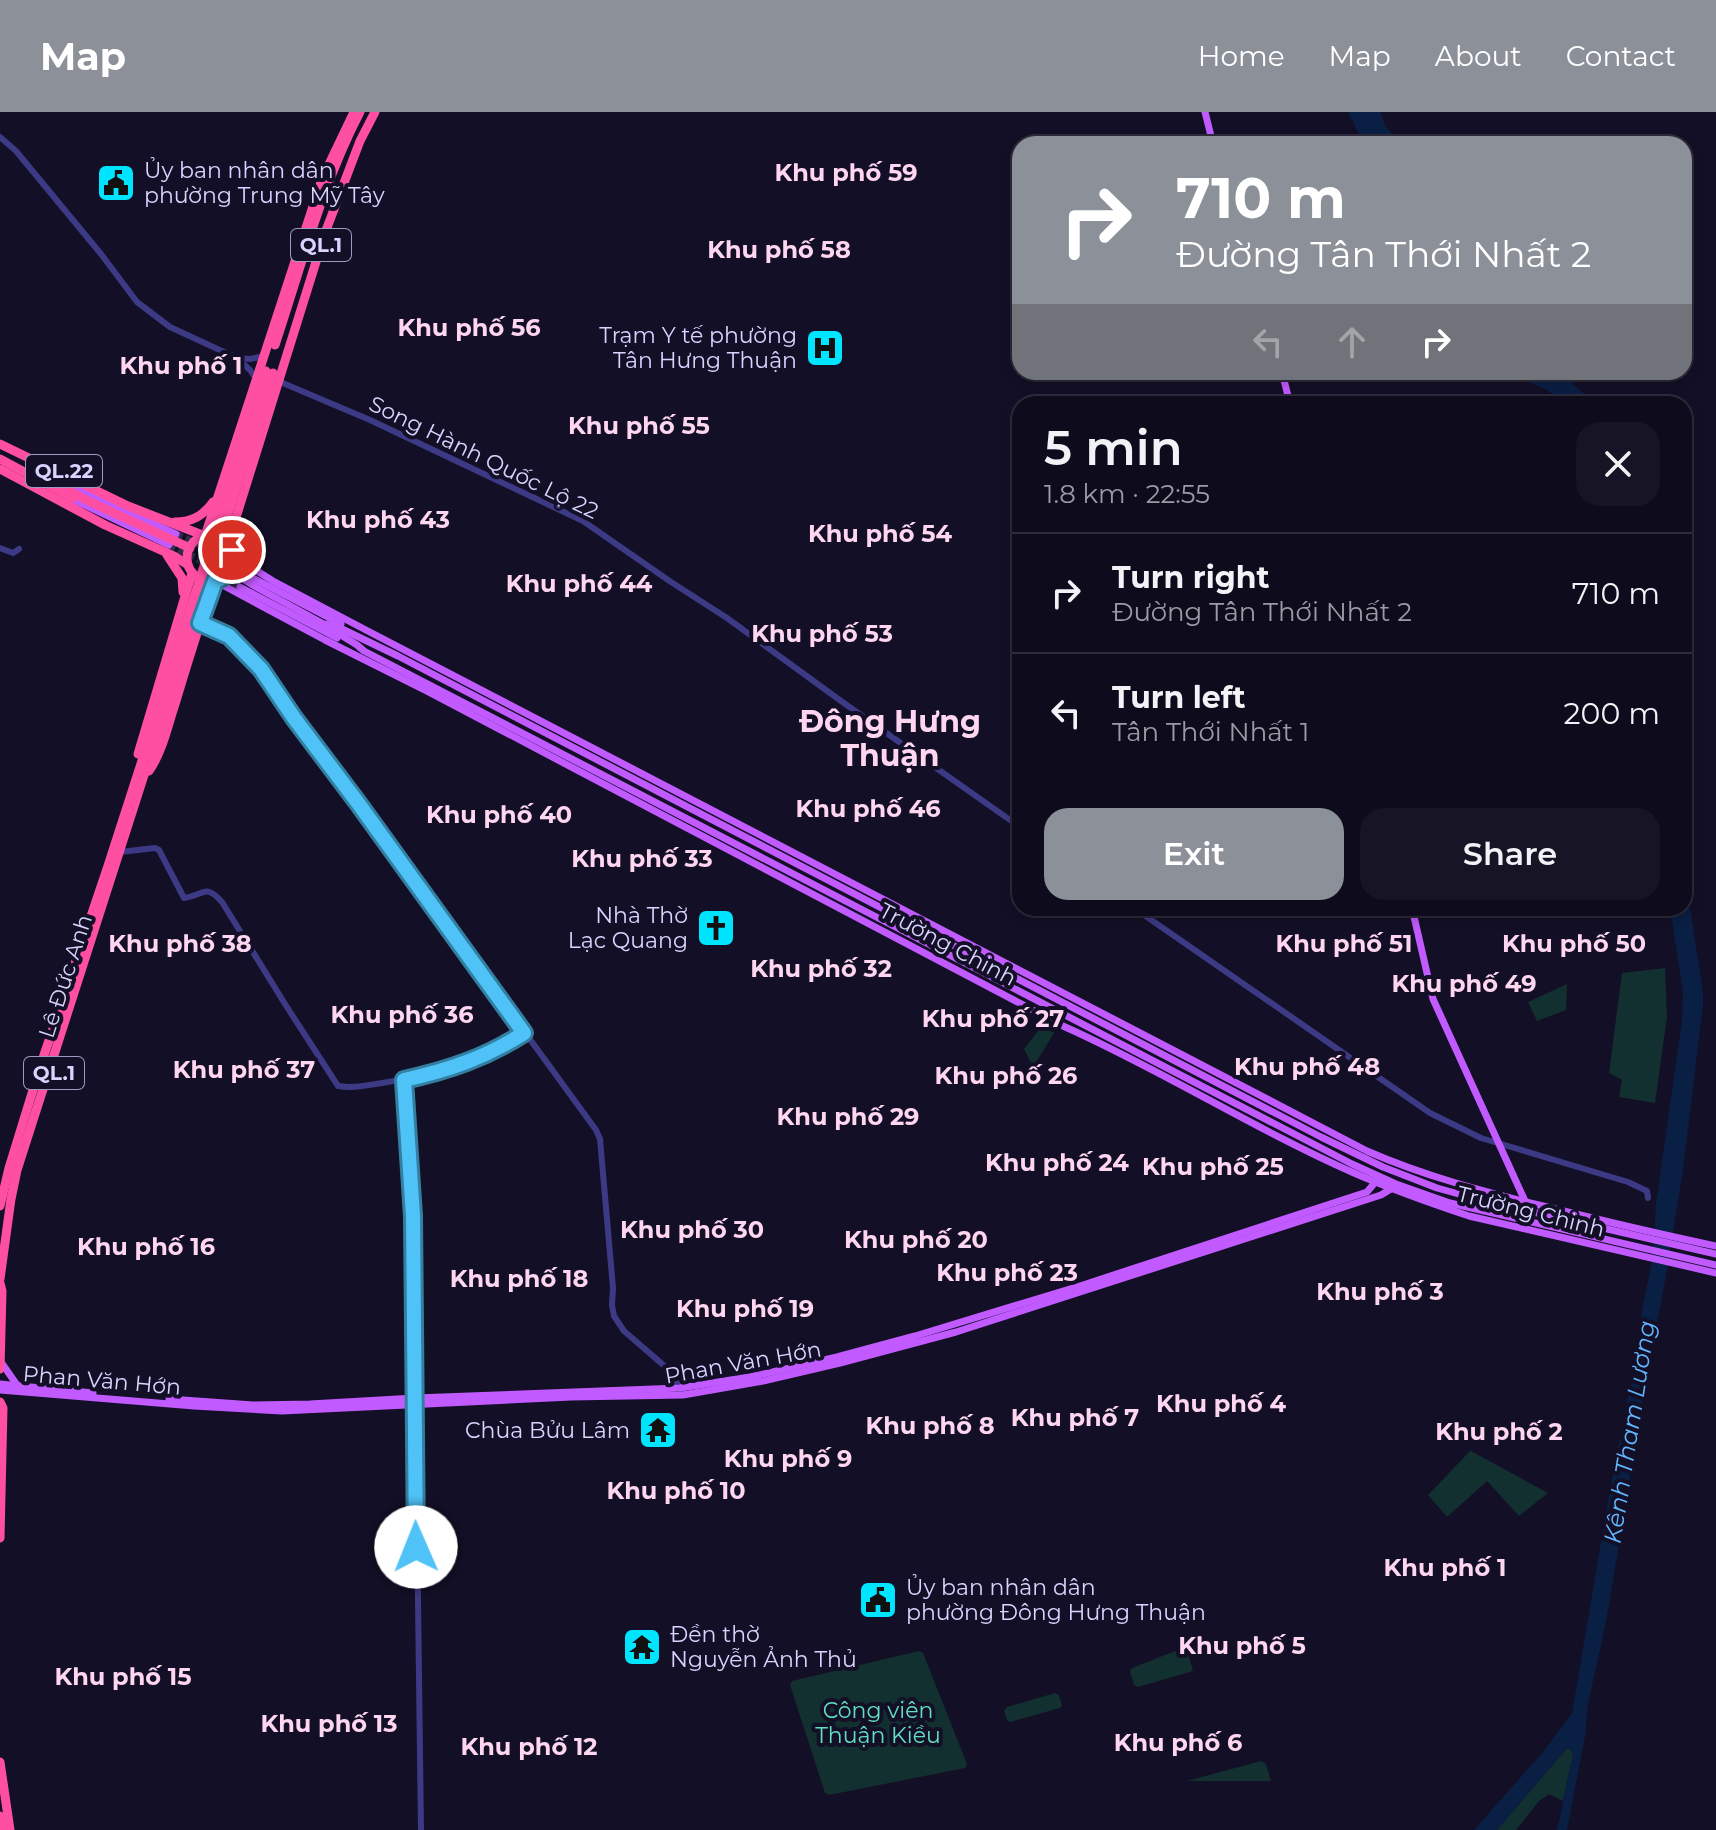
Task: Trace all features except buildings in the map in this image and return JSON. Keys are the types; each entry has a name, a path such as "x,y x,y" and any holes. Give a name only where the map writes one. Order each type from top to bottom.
{"highway":[{"name":"QL.1","path":"205,536 322,179 354,112"},
{"name":"QL.1","path":"230,546 272,375 275,345 325,192 360,112"},
{"name":"QL.1","path":"272,375 338,181 369,112"},
{"name":"QL.1","path":"272,375 291,339 335,206 360,141 375,112"},
{"path":"280,356 291,339"},
{"name":"QL.1","path":"265,355 275,345"},
{"path":"265,355 272,375"},
{"name":"Lê Đức Anh","path":"0,1187 68,976 151,743 272,375"},
{"name":"QL.22","path":"0,437 128,506"},
{"name":"QL.22","path":"0,444 128,506 205,536"},
{"name":"QL.22","path":"0,444 48,472 62,486 84,499"},
{"path":"0,459 10,474"},
{"name":"QL.22","path":"0,459 67,502 84,499"},
{"name":"QL.22","path":"0,469 167,553 190,569"},
{"path":"173,523 195,513 217,496 232,502 242,498"},
{"path":"84,499 190,548"},
{"path":"205,536 218,536 230,546 233,564 226,576 215,581 202,581 190,569 187,559 194,541 205,536"},
{"path":"167,553 182,578 182,603 196,604 205,610"},
{"name":"Lê Đức Anh","path":"0,1369 1,1284 5,1285 18,1180 69,1005 119,856 140,775 137,758 143,733 190,569"},
{"name":"Lê Đức Anh","path":"140,775 155,763 215,581"},
{"name":"Lê Đức Anh","path":"0,1206 68,976"},
{"path":"0,1538 2,1405"},
{"path":"0,1762 10,1830"},
{"path":"0,1816 2,1830"}],"main road":[{"path":"1205,112 1211,136"},
{"path":"48,472 176,534"},
{"path":"67,502 167,553"},
{"name":"Trường Chinh","path":"230,546 249,566 273,581 1384,1163"},
{"name":"Trường Chinh","path":"230,571 364,651 751,857"},
{"path":"247,575 370,642"},
{"name":"Trường Chinh","path":"215,581 1378,1179 1436,1202 1681,1261"},
{"path":"240,587 364,651"},
{"name":"Trường Chinh","path":"320,622 340,628 398,656 1321,1137 1437,1188 1529,1211 1639,1233"},
{"name":"Trường Chinh","path":"364,629 398,656"},
{"name":"Trường Chinh","path":"354,654 375,657"},
{"path":"751,857 762,836"},
{"path":"1414,916 1433,999 1529,1211"},
{"path":"1378,1179 1384,1163"},
{"path":"1395,1186 1402,1170"},
{"name":"Trường Chinh","path":"1402,1170 1639,1233"},
{"name":"Phan Văn Hớn","path":"1259,1231 1367,1192 1378,1179"},
{"path":"1506,1198 1517,1184"},
{"name":"Phan Văn Hớn","path":"0,1384 124,1397 253,1405 682,1391 876,1347 1381,1195 1395,1186"},
{"path":"1639,1233 1716,1246"},
{"path":"1685,1243 1716,1254"},
{"path":"1681,1261 1716,1265"},
{"path":"1681,1261 1716,1273"},
{"path":"1,1362 18,1388 2,1405"},
{"name":"Phan Văn Hớn","path":"0,1390 18,1388"}],"street":[{"path":"0,137 16,151 137,302 170,327 237,358 257,380"},
{"path":"237,358 257,359 265,355"},
{"name":"Song Hành Quốc Lộ 22","path":"272,375 583,521 727,618 1012,821"},
{"path":"0,548 8,553 19,549"},
{"path":"200,623 229,636 261,669 593,1125 600,1139 614,1316 624,1331 668,1369 682,1391"},
{"path":"119,856 155,848 159,850 184,898 208,890 213,892 338,1086 348,1088 404,1080 476,1060 524,1033"},
{"path":"1146,916 1430,1113 1499,1145 1628,1182 1647,1191 1648,1198"},
{"path":"404,1080 413,1216 421,1830"}],"green space":[{"path":"1665,968 1667,1017 1655,1103 1619,1097 1622,1080 1609,1073 1622,973"},
{"path":"1567,984 1566,1010 1537,1021 1528,1002"},
{"path":"1042,1026 1054,1033 1033,1067 1024,1049"},
{"path":"1471,1450 1548,1493 1519,1516 1487,1481 1447,1517 1428,1495"},
{"path":"1183,1648 1187,1650 1193,1671 1138,1687 1134,1685 1132,1668"},
{"name":"Công viên Thuận Kiều","path":"919,1651 923,1653 967,1764 965,1768 829,1795 825,1793 790,1685 792,1681"},
{"path":"1055,1693 1059,1695 1060,1708 1010,1722 1007,1720 1004,1711 1007,1707"},
{"path":"1567,1748 1573,1754 1563,1801 1549,1794 1539,1801 1516,1830 1497,1830"},
{"path":"1261,1761 1266,1764 1271,1781 1187,1781"}],"water":[{"path":"1348,112 1380,112 1394,136 1360,136"},
{"path":"1525,380 1569,380 1586,396 1555,396"},
{"name":"Kênh Tham Lương","path":"1671,916 1691,916 1703,1005 1683,1170 1666,1276 1567,1830 1557,1830 1573,1754 1567,1748 1497,1830 1474,1830 1543,1752 1572,1713 1653,1256 1656,1204 1682,1020 1683,991"}],"tunnel":[{"path":"176,534 205,547 247,575"},
{"path":"169,545 202,561 240,587"}],"place":[{"name":"Ủy ban nhân dân phường Trung Mỹ Tây","path":"116,183"},
{"name":"Trạm Y tế phường Tân Hưng Thuận","path":"825,348"},
{"name":"Nhà Thờ Lạc Quang","path":"716,928"},
{"name":"Chùa Bửu Lâm","path":"658,1430"},
{"name":"Ủy ban nhân dân phường Đông Hưng Thuận","path":"878,1600"},
{"name":"Đền thờ Nguyễn Ảnh Thủ","path":"642,1647"}],"district":[{"name":"Khu phố 59","path":"846,173"},
{"name":"Khu phố 58","path":"779,250"},
{"name":"Khu phố 56","path":"469,328"},
{"name":"Khu phố 1","path":"181,366"},
{"name":"Khu phố 55","path":"639,426"},
{"name":"Khu phố 43","path":"378,520"},
{"name":"Khu phố 54","path":"880,534"},
{"name":"Khu phố 44","path":"579,584"},
{"name":"Khu phố 53","path":"822,634"},
{"name":"Đông Hưng Thuận","path":"890,739"},
{"name":"Khu phố 46","path":"868,809"},
{"name":"Khu phố 40","path":"499,815"},
{"name":"Khu phố 33","path":"642,859"},
{"name":"Khu phố 38","path":"180,944"},
{"name":"Khu phố 51","path":"1344,944"},
{"name":"Khu phố 50","path":"1574,944"},
{"name":"Khu phố 32","path":"821,969"},
{"name":"Khu phố 49","path":"1464,984"},
{"name":"Khu phố 36","path":"402,1015"},
{"name":"Khu phố 27","path":"993,1019"},
{"name":"Khu phố 48","path":"1307,1067"},
{"name":"Khu phố 37","path":"244,1070"},
{"name":"Khu phố 26","path":"1006,1076"},
{"name":"Khu phố 29","path":"848,1117"},
{"name":"Khu phố 24","path":"1057,1163"},
{"name":"Khu phố 25","path":"1213,1167"},
{"name":"Khu phố 30","path":"692,1230"},
{"name":"Khu phố 20","path":"916,1240"},
{"name":"Khu phố 16","path":"146,1247"},
{"name":"Khu phố 23","path":"1007,1273"},
{"name":"Khu phố 18","path":"519,1279"},
{"name":"Khu phố 3","path":"1380,1292"},
{"name":"Khu phố 19","path":"745,1309"},
{"name":"Khu phố 4","path":"1221,1404"},
{"name":"Khu phố 7","path":"1075,1418"},
{"name":"Khu phố 8","path":"930,1426"},
{"name":"Khu phố 2","path":"1499,1432"},
{"name":"Khu phố 9","path":"788,1459"},
{"name":"Khu phố 10","path":"676,1491"},
{"name":"Khu phố 1","path":"1445,1568"},
{"name":"Khu phố 5","path":"1242,1646"},
{"name":"Khu phố 15","path":"123,1677"},
{"name":"Khu phố 13","path":"329,1724"},
{"name":"Khu phố 6","path":"1178,1743"},
{"name":"Khu phố 12","path":"529,1747"}],"route":[{"path":"232,550 234,557 230,571 215,581 200,623 229,636 261,669 524,1033 476,1060 404,1080 413,1216 416,1547"}]}
